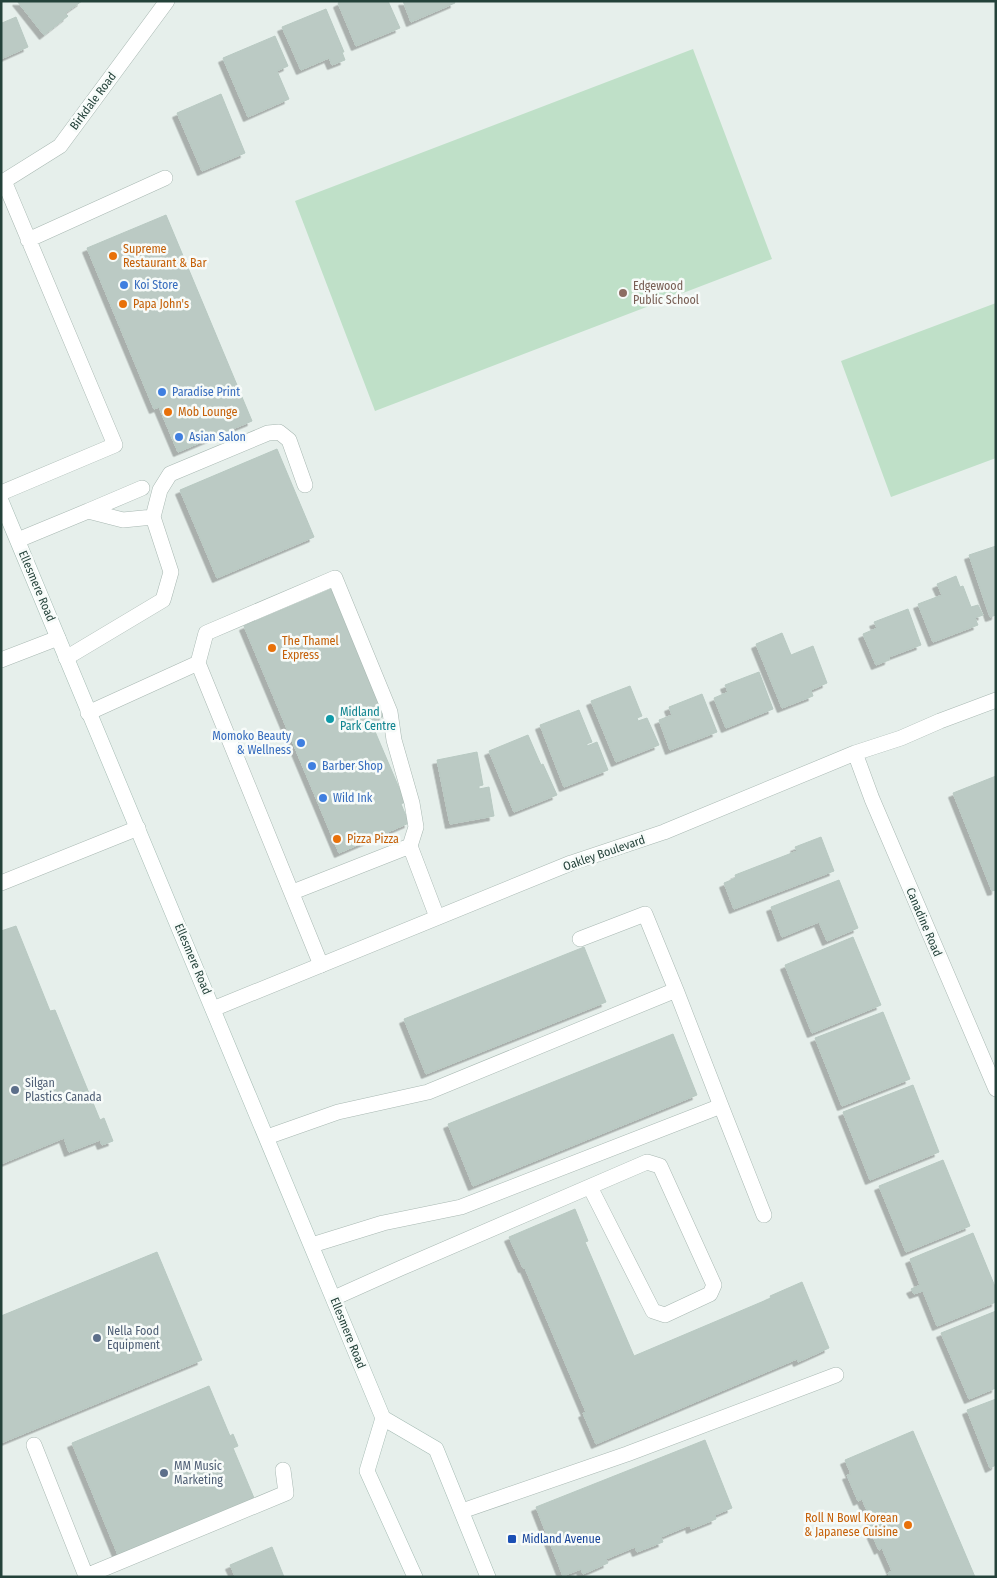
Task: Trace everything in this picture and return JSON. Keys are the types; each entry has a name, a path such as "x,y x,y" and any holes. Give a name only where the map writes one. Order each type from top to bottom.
{"street":[{"name":"Birkdale Road","path":"3,182 60,146 167,1"},
{"path":"28,240 165,178"},
{"path":"1,493 115,445 3,182"},
{"path":"66,658 162,600 171,572 153,517 160,490 170,474 268,433 279,432 289,440 306,485"},
{"path":"18,540 142,488"},
{"name":"Ellesmere Road","path":"1,501 383,1418"},
{"path":"88,511 123,520 153,517"},
{"path":"322,965 198,663 206,634 336,578 390,712 394,740 412,803 416,828 410,846 437,917"},
{"path":"1,660 58,638"},
{"path":"88,712 198,663"},
{"name":"Oakley Boulevard","path":"213,1009 571,863 664,832 855,753 901,738 996,700"},
{"name":"Canadine Road","path":"855,753 876,808 996,1090"},
{"path":"1,883 138,828"},
{"path":"293,892 410,846"},
{"path":"580,939 645,914 764,1215"},
{"path":"267,1137 338,1112 428,1092 676,990"},
{"path":"312,1245 383,1223 461,1207 721,1106"},
{"path":"334,1298 401,1268 590,1186 647,1162 660,1166 714,1285 710,1294 665,1315 653,1311 590,1186"},
{"path":"462,1511 627,1454 836,1375"},
{"path":"415,1577 367,1471 383,1418 436,1449 488,1577"},
{"path":"34,1445 86,1576 286,1493 283,1470"}],"green space":[{"path":"693,49 772,259 375,411 295,201"},
{"path":"996,303 996,458 891,497 841,361"}],"building":[{"path":"17,1 82,1 65,13 68,16 44,35"},
{"path":"342,1 388,1 400,28 356,46 338,3"},
{"path":"403,1 454,1 455,3 411,22"},
{"path":"326,9 344,52 342,52 345,60 332,65 329,58 301,70 282,27"},
{"path":"16,17 28,47 1,59 1,21 2,23"},
{"path":"275,36 288,66 277,71 289,99 248,117 223,58"},
{"path":"221,94 245,153 202,171 177,113"},
{"path":"166,215 252,421 178,452 159,407 154,409 87,248"},
{"path":"277,449 314,537 217,578 180,490"},
{"path":"996,546 996,615 990,617 969,555"},
{"path":"956,576 960,587 963,586 971,607 978,605 983,615 975,618 978,625 933,642 918,604 942,595 937,584"},
{"name":"Midland Park Centre","path":"331,589 384,716 371,722 405,802 401,804 409,823 339,853 244,626"},
{"path":"908,609 921,645 889,657 889,660 876,665 863,634 877,628 874,622"},
{"path":"782,633 791,655 813,646 827,683 811,690 813,696 782,708 756,644"},
{"path":"759,672 773,709 726,728 714,698 728,692 725,685"},
{"path":"630,686 642,716 637,718 638,721 647,718 659,745 616,762 591,701"},
{"path":"702,694 717,732 670,750 659,720 672,715 669,707"},
{"path":"579,710 592,742 586,744 587,746 597,742 608,770 564,787 540,725"},
{"path":"528,735 557,795 514,812 489,751"},
{"path":"477,752 483,785 479,786 479,789 489,787 494,816 450,824 437,760"},
{"path":"996,776 996,890 992,891 953,793"},
{"path":"821,837 834,871 734,909 724,883 736,878 735,875 797,851 795,847"},
{"path":"839,880 858,928 827,941 819,922 782,937 771,907"},
{"path":"16,926 50,1011 55,1010 100,1120 104,1118 113,1141 102,1145 100,1140 69,1152 64,1138 1,1164 1,931"},
{"path":"853,937 881,1005 812,1033 785,965"},
{"path":"584,947 606,1002 426,1074 404,1019"},
{"path":"883,1012 910,1079 842,1106 815,1038"},
{"path":"673,1034 697,1095 473,1186 448,1124"},
{"path":"913,1085 939,1152 870,1180 843,1112"},
{"path":"943,1160 970,1226 906,1252 879,1186"},
{"path":"575,1209 588,1241 585,1242 634,1356 771,1298 770,1296 802,1282 829,1348 798,1362 797,1359 596,1444 583,1413 586,1412 525,1268 523,1268 509,1237"},
{"path":"973,1233 996,1289 996,1302 937,1326 923,1291 914,1294 911,1289 920,1285 910,1259"},
{"name":"Nella Food Equipment","path":"157,1252 202,1360 1,1443 1,1316"},
{"path":"996,1311 996,1388 969,1399 941,1333"},
{"name":"MM Music Marketing","path":"209,1386 230,1436 233,1434 238,1446 233,1448 254,1498 118,1555 72,1443"},
{"path":"996,1399 996,1465 990,1468 967,1410"},
{"path":"913,1431 975,1577 890,1577 888,1573 892,1571 882,1548 879,1550 867,1524 872,1522 862,1499 858,1501 847,1475 851,1474 845,1460"},
{"path":"705,1440 732,1508 715,1515 716,1519 691,1529 690,1525 661,1537 663,1542 637,1552 635,1547 606,1559 608,1563 583,1574 581,1569 563,1576 536,1507"},
{"path":"272,1547 284,1577 233,1577 235,1576 230,1565"}],"place":[{"name":"Supreme Restaurant & Bar","path":"113,256"},
{"name":"Koi Store","path":"124,285"},
{"name":"Edgewood Public School","path":"623,293"},
{"name":"Papa John's","path":"123,304"},
{"name":"Paradise Print","path":"162,392"},
{"name":"Mob Lounge","path":"168,412"},
{"name":"Asian Salon","path":"179,437"},
{"name":"The Thamel Express","path":"272,648"},
{"name":"Midland Park Centre","path":"330,719"},
{"name":"Momoko Beauty & Wellness","path":"301,743"},
{"name":"Barber Shop","path":"312,766"},
{"name":"Wild Ink","path":"323,798"},
{"name":"Pizza Pizza","path":"337,839"},
{"name":"Silgan Plastics Canada","path":"15,1090"},
{"name":"Nella Food Equipment","path":"97,1338"},
{"name":"MM Music Marketing","path":"164,1473"},
{"name":"Roll N Bowl Korean & Japanese Cuisine","path":"908,1525"},
{"name":"Midland Avenue","path":"512,1539"}]}
